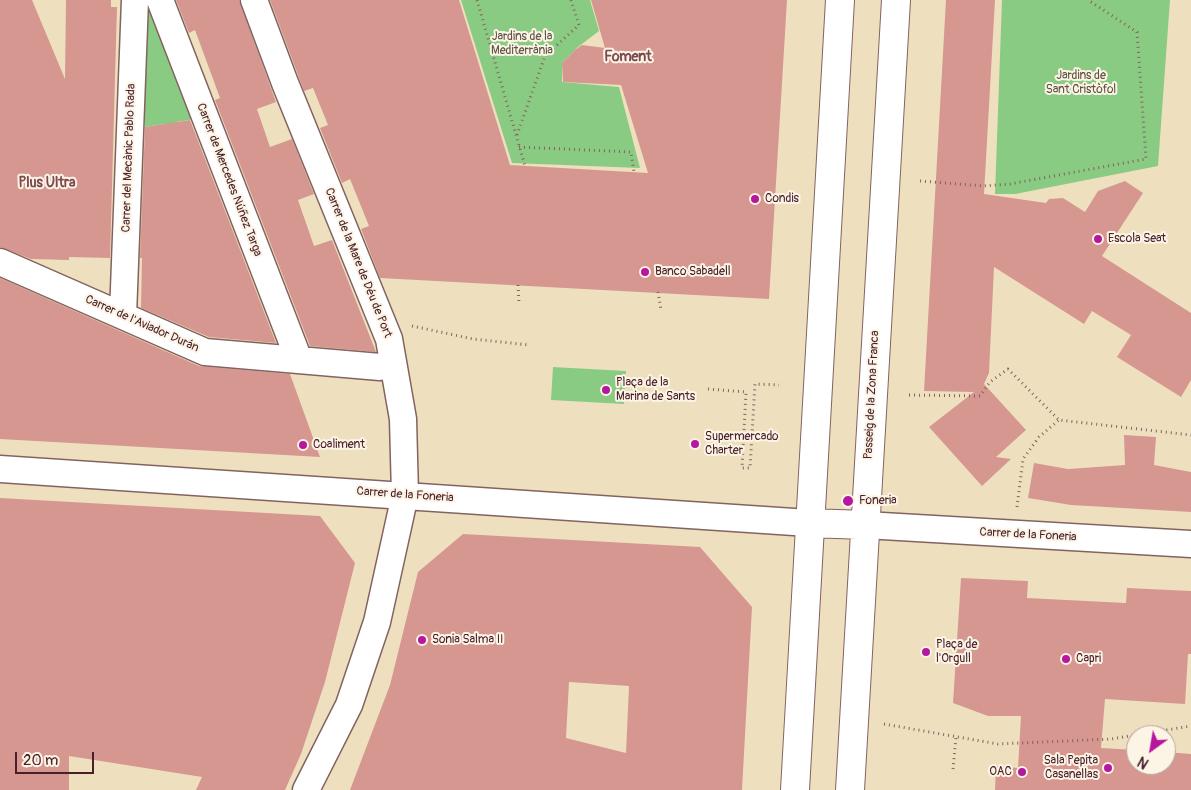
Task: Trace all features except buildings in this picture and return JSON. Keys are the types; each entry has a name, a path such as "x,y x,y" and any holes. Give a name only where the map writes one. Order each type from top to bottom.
{"main road":[{"path":"795,790 840,0"},
{"name":"Passeig de la Zona Franca","path":"850,790 896,0"},
{"path":"809,523 864,526"}],"street":[{"name":"Carrer del Mecànic Pablo Rada","path":"123,315 135,0"},
{"name":"Carrer de Mercedes Núñez Targa","path":"160,0 299,360"},
{"name":"Carrer de la Mare de Déu de Port","path":"254,0 285,82 389,339 403,419 404,495 377,622 349,704 306,790"},
{"name":"Carrer de l'Aviador Durán","path":"0,262 205,352 380,367"},
{"name":"Carrer de la Foneria","path":"0,469 809,523"},
{"name":"Carrer de la Foneria","path":"864,526 1191,544"}],"path":[{"path":"477,0 525,166"},
{"path":"516,136 545,56 579,25 571,0"},
{"path":"920,181 983,186 1010,184 1146,158 1137,32 1088,0"},
{"path":"520,147 631,152 634,172"},
{"path":"518,285 519,304"},
{"path":"658,292 660,310"},
{"path":"407,326 473,339 529,344"},
{"path":"909,395 980,396 990,382 1008,369 1059,420 1191,435"},
{"path":"708,389 746,392 742,468 750,468 754,384 779,385"},
{"path":"1016,515 1023,459 1038,438 1059,420"},
{"path":"884,724 998,744 1111,739 1191,726"},
{"path":"953,769 956,737"}],"green space":[{"path":"143,0 149,0 195,119 176,122 178,133 164,124 145,127"},
{"name":"Jardins de la Mediterrània","path":"461,0 590,0 599,31 578,47 562,63 562,82 619,87 640,168 512,163"},
{"name":"Jardins de Sant Cristòfol","path":"1002,0 1170,0 1158,166 1015,194 995,194"},
{"path":"553,367 626,371 624,404 551,400"}],"place":[{"name":"Condis","path":"755,199"},
{"name":"Escola Seat","path":"1098,239"},
{"name":"Banco Sabadell","path":"645,272"},
{"name":"Plaça de la Marina de Sants","path":"606,390"},
{"name":"Supermercado Charter","path":"695,444"},
{"name":"Coaliment","path":"303,445"},
{"name":"Foneria","path":"848,501"},
{"name":"Sonia Salma II","path":"422,640"},
{"name":"Plaça de l'Orgull","path":"926,652"},
{"name":"Capri","path":"1066,659"},
{"name":"Sala Pepita Casanellas","path":"1108,768"},
{"name":"OAC","path":"1022,772"}],"district":[{"name":"Foment","path":"628,57"},
{"name":"Plus Ultra","path":"47,183"}]}
